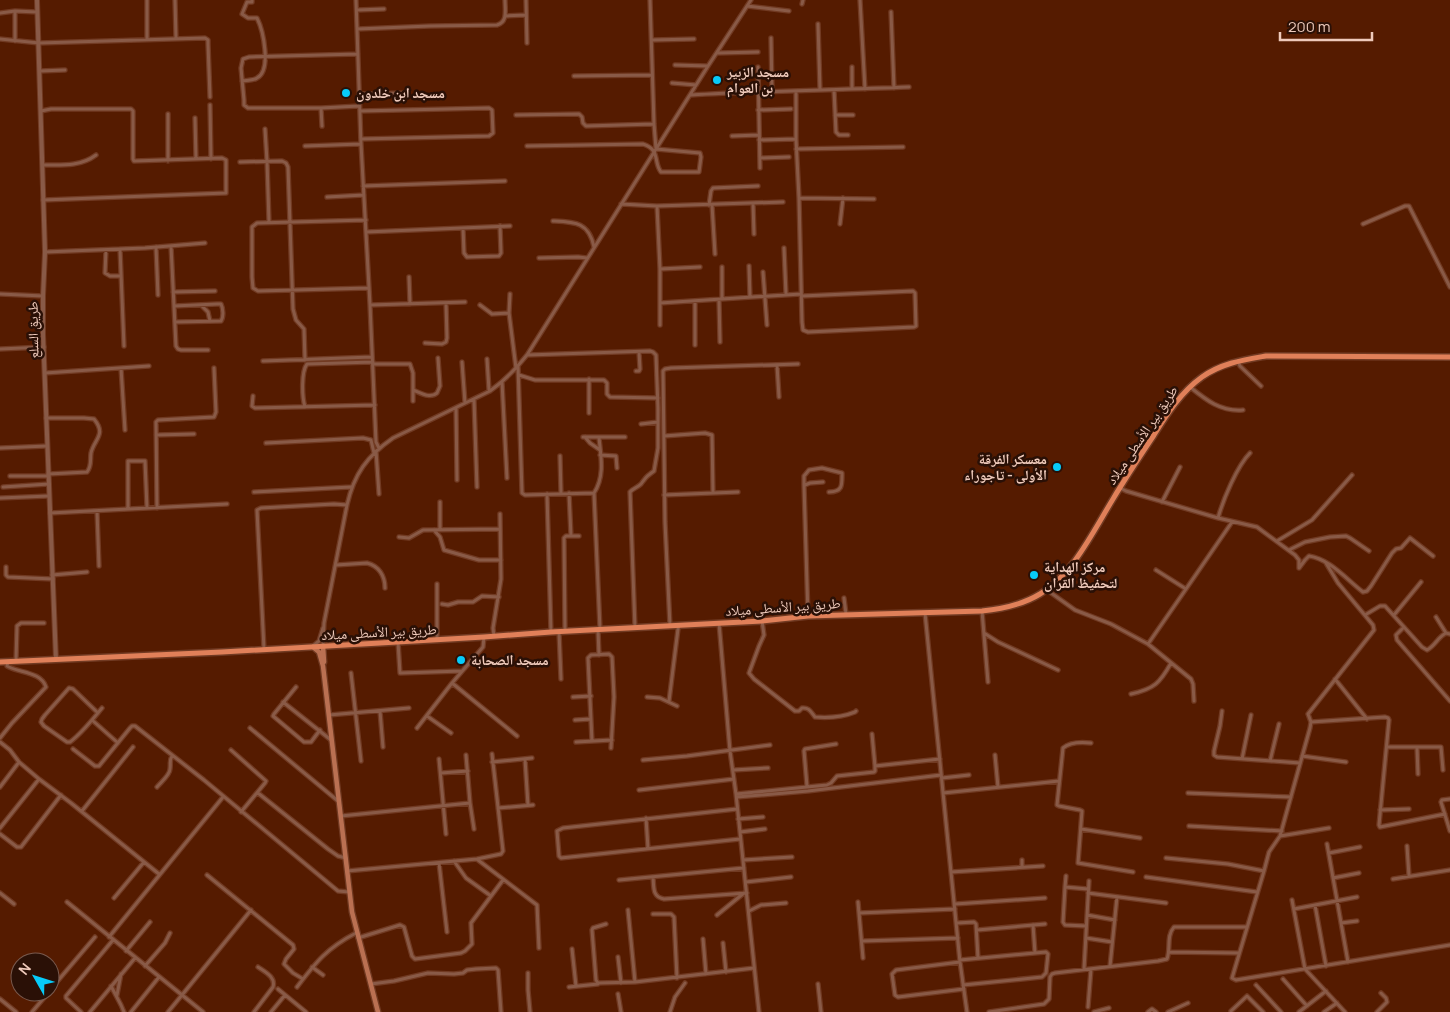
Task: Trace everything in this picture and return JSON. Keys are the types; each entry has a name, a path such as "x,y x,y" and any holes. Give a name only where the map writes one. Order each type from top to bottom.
{"main road":[{"name":"طريق بير الأسطى ميلاد","path":"0,662 437,640 762,621 846,614 982,611 1010,607 1046,590 1062,576 1079,553 1167,415 1189,387 1209,373 1238,360 1266,356 1450,357"},
{"path":"323,646 323,666"},
{"path":"312,647 319,652 323,666 352,912 378,1012"}],"street":[{"name":"طريق السلع","path":"37,0 45,252 43,296 46,418 56,660"},
{"path":"147,0 147,39"},
{"path":"175,0 176,38"},
{"path":"242,81 257,78 261,75 266,65 262,33 257,18 248,18 242,14 247,2 252,2 252,0"},
{"path":"356,0 359,106 379,494"},
{"path":"357,29 497,25 502,24 505,16 505,0"},
{"path":"526,0 527,43"},
{"path":"527,146 643,144 656,151 700,153 700,171 696,173 661,172 658,169 656,151 654,124 650,0"},
{"path":"312,647 318,641 324,622 351,488 362,467 376,450 406,431 490,391 502,382 527,355 751,0"},
{"path":"860,0 865,89"},
{"path":"748,6 789,11"},
{"path":"357,10 384,9"},
{"path":"0,13 15,11 37,12"},
{"path":"15,11 15,41"},
{"path":"891,12 894,88"},
{"path":"505,16 526,15"},
{"path":"818,24 820,90"},
{"path":"0,40 39,43 205,38 208,40 210,97"},
{"path":"771,38 772,90"},
{"path":"652,40 694,39"},
{"path":"718,53 758,52"},
{"path":"358,54 249,57 243,59 241,68 244,105 248,108 359,106"},
{"path":"675,65 708,66"},
{"path":"758,67 760,168"},
{"path":"852,67 852,89"},
{"path":"40,71 65,70"},
{"path":"574,76 652,75"},
{"path":"672,84 696,85"},
{"path":"691,95 772,90 796,91 909,87"},
{"path":"834,90 837,133 839,135 848,135"},
{"path":"660,303 786,294 802,295 913,291 915,294 916,326 806,332 802,327 802,295 799,198 796,149 796,91"},
{"path":"359,94 404,93"},
{"path":"210,105 211,159"},
{"path":"321,108 322,126"},
{"path":"360,111 490,108 492,110 494,133 489,136 361,138"},
{"path":"41,111 51,109 131,109 133,110 134,161 222,158 226,160 226,193 43,200"},
{"path":"758,110 790,109"},
{"path":"168,114 168,161"},
{"path":"516,115 579,114 586,126 654,124"},
{"path":"835,115 853,115"},
{"path":"195,118 196,159"},
{"path":"265,129 269,222"},
{"path":"732,136 759,135"},
{"path":"759,140 796,139"},
{"path":"305,146 361,144"},
{"path":"796,149 903,147"},
{"path":"43,165 73,164 96,155"},
{"path":"760,158 789,157"},
{"path":"240,162 282,161 288,165 295,318 304,329 305,360"},
{"path":"363,186 504,181"},
{"path":"715,254 710,205 711,191 713,188 758,186"},
{"path":"327,197 364,195"},
{"path":"799,198 874,199"},
{"path":"840,224 843,198"},
{"path":"621,204 658,206 783,202"},
{"path":"753,203 754,234"},
{"path":"658,206 660,325"},
{"path":"1363,224 1408,206 1450,287"},
{"path":"366,220 257,223 252,227 252,277 253,288 258,291 369,288"},
{"path":"553,222 570,222 581,225 589,232 594,248"},
{"path":"463,228 464,253 467,257 499,256 501,253 500,226"},
{"path":"366,232 510,226"},
{"path":"45,252 205,244"},
{"path":"171,246 176,346 178,349 208,350"},
{"path":"156,247 158,295"},
{"path":"784,248 786,294"},
{"path":"120,249 124,346"},
{"path":"106,250 106,273 110,276 121,276"},
{"path":"539,258 587,258"},
{"path":"749,266 750,297"},
{"path":"660,269 700,267"},
{"path":"720,342 722,267"},
{"path":"762,272 767,325"},
{"path":"409,277 410,304"},
{"path":"173,292 215,291"},
{"path":"0,294 43,296"},
{"path":"510,294 509,312 519,375 522,493 525,495 594,493"},
{"path":"695,301 695,345"},
{"path":"370,305 465,302"},
{"path":"425,344 444,344 446,341 446,303"},
{"path":"174,306 201,304 221,304 222,306 222,320 175,322"},
{"path":"201,304 208,312 210,321"},
{"path":"480,305 492,314 509,312"},
{"path":"0,349 44,347"},
{"path":"527,355 639,352 652,352 656,355 658,448 654,469 644,477 640,485 630,492 635,628"},
{"path":"636,371 640,369 639,352"},
{"path":"262,361 372,357"},
{"path":"413,390 429,396 438,393 440,386 438,358"},
{"path":"487,359 490,391"},
{"path":"1238,360 1240,366 1261,386"},
{"path":"462,362 465,403"},
{"path":"305,407 303,399 303,370 307,364 410,364 413,373 413,400"},
{"path":"670,626 664,495 663,374 665,369 798,364"},
{"path":"777,365 779,397"},
{"path":"45,373 149,366"},
{"path":"121,368 124,430"},
{"path":"157,508 156,423 158,420 214,417 216,412 214,368"},
{"path":"519,375 535,380 589,379 607,381 608,396 612,398 658,398"},
{"path":"589,379 589,413"},
{"path":"502,382 507,478"},
{"path":"1189,387 1202,397 1226,410 1242,410"},
{"path":"252,396 252,406 254,408 375,405"},
{"path":"474,399 477,487"},
{"path":"456,408 457,480"},
{"path":"10,476 87,472 91,465 92,450 99,434 97,423 94,419 46,418"},
{"path":"641,424 658,422"},
{"path":"664,436 705,433 712,435 714,493"},
{"path":"156,435 194,434"},
{"path":"600,450 584,438 625,437"},
{"path":"266,443 363,438 371,440 376,450"},
{"path":"599,438 601,480 594,493 599,655"},
{"path":"0,448 47,446"},
{"path":"1218,518 1221,506 1231,485 1244,460 1250,453"},
{"path":"600,455 616,456 617,468"},
{"path":"560,456 561,493"},
{"path":"128,510 128,461 145,461 146,508"},
{"path":"1162,502 1180,467"},
{"path":"808,616 805,474 810,469 828,468 842,473 840,488 829,492"},
{"path":"1277,541 1312,520 1352,474"},
{"path":"804,485 823,482"},
{"path":"3,487 49,484"},
{"path":"254,492 351,488"},
{"path":"1120,488 1232,522 1251,524 1295,555 1299,560 1299,568 1309,556 1316,558 1326,563 1365,593 1393,551 1401,548 1410,538 1433,556"},
{"path":"664,495 738,492"},
{"path":"569,493 571,536"},
{"path":"547,494 551,632"},
{"path":"0,498 49,496"},
{"path":"440,502 440,530"},
{"path":"50,513 227,504"},
{"path":"264,649 258,510 261,508 347,505"},
{"path":"97,511 99,566"},
{"path":"494,636 493,628 501,579 500,514"},
{"path":"1148,644 1232,522"},
{"path":"399,536 409,538 420,531 434,530 500,529"},
{"path":"434,530 440,537 444,550 478,560 501,560"},
{"path":"561,679 563,541 565,537 579,536"},
{"path":"1289,550 1305,542 1340,536 1350,538 1369,551"},
{"path":"1326,563 1338,583 1366,615 1374,630 1308,714 1311,722 1282,831 1278,841 1269,852 1232,976 1234,980 1450,945"},
{"path":"336,565 371,564 382,574 385,588"},
{"path":"6,567 6,575 8,576 52,577 87,572"},
{"path":"1156,570 1186,588"},
{"path":"1394,615 1420,582"},
{"path":"437,584 437,640"},
{"path":"1046,590 1075,610 1111,624 1148,644 1193,681 1194,700"},
{"path":"442,604 473,602 482,596 499,597"},
{"path":"844,598 846,614"},
{"path":"1366,615 1383,605 1385,606 1422,647 1427,650 1443,634 1448,633 1436,617"},
{"path":"982,611 988,682"},
{"path":"926,613 960,961 967,1012"},
{"path":"762,621 764,635 758,646 749,673 754,678 795,711 805,707 815,717 825,718 850,714 856,711"},
{"path":"323,646 324,622"},
{"path":"16,662 17,626 21,623 44,623"},
{"path":"719,623 730,751 759,1012"},
{"path":"669,701 680,625"},
{"path":"1404,627 1396,636 1397,640 1450,701"},
{"path":"984,633 998,642 1058,670"},
{"path":"417,728 482,647 484,637"},
{"path":"398,642 398,669 400,673 462,670"},
{"path":"592,741 588,658 589,656 609,654 612,657 614,700 611,748"},
{"path":"8,662 8,668 37,677 45,683 46,687 12,723 0,740 19,762 39,779 160,874"},
{"path":"1131,694 1144,691 1160,682 1171,663"},
{"path":"351,672 361,761"},
{"path":"1335,680 1367,719"},
{"path":"452,683 517,736"},
{"path":"296,687 273,716 304,742 311,742 320,730"},
{"path":"98,713 69,688 41,722 68,743 72,742 92,720 98,713 102,708"},
{"path":"573,697 591,696"},
{"path":"647,697 660,698 678,706"},
{"path":"283,702 331,740"},
{"path":"329,715 409,708"},
{"path":"380,710 383,746"},
{"path":"1222,711 1214,755 1220,758 1300,763"},
{"path":"427,716 451,733"},
{"path":"1242,759 1252,716"},
{"path":"1311,722 1388,718 1380,827 1445,814"},
{"path":"575,720 591,719"},
{"path":"92,720 118,743"},
{"path":"1270,761 1279,724"},
{"path":"73,749 97,767 130,728 135,726 204,780 338,891 349,892"},
{"path":"250,728 338,801"},
{"path":"736,796 827,785 837,776 874,772 872,734"},
{"path":"576,742 612,740"},
{"path":"1091,743 1067,744 1062,750 1058,804 1059,806 1081,810 1078,862 1133,872"},
{"path":"807,786 805,749 836,744"},
{"path":"643,760 770,745"},
{"path":"82,811 133,747"},
{"path":"1387,747 1441,747 1443,770"},
{"path":"1417,748 1418,774"},
{"path":"231,750 266,781 242,812"},
{"path":"466,754 474,829"},
{"path":"347,871 477,860 500,855 503,851 492,754"},
{"path":"995,755 998,787"},
{"path":"157,787 169,773 169,761 172,756"},
{"path":"1302,756 1346,762"},
{"path":"492,762 532,758"},
{"path":"438,759 446,834"},
{"path":"875,766 940,759"},
{"path":"525,760 528,805"},
{"path":"0,786 19,762"},
{"path":"733,770 768,768"},
{"path":"441,773 468,770"},
{"path":"736,796 969,775"},
{"path":"0,828 39,779"},
{"path":"639,790 734,779"},
{"path":"943,793 1059,781"},
{"path":"258,792 328,850 346,858"},
{"path":"1188,793 1291,797"},
{"path":"0,834 17,847 21,846 61,795"},
{"path":"108,937 223,797"},
{"path":"1450,799 1442,800 1450,831"},
{"path":"340,816 470,804"},
{"path":"498,808 533,805"},
{"path":"737,809 562,828 557,831 559,856 561,858 740,839"},
{"path":"1380,810 1408,809"},
{"path":"738,819 763,817"},
{"path":"646,818 648,848"},
{"path":"1189,826 1282,831"},
{"path":"1280,836 1329,828"},
{"path":"740,832 765,829"},
{"path":"1081,829 1140,838"},
{"path":"1327,844 1348,962"},
{"path":"1407,846 1409,876"},
{"path":"1329,853 1360,847"},
{"path":"743,860 792,857"},
{"path":"1166,858 1228,864 1264,871"},
{"path":"477,860 537,905 539,948"},
{"path":"1022,860 1022,867"},
{"path":"454,861 466,878 491,896"},
{"path":"114,898 144,862"},
{"path":"439,863 447,932"},
{"path":"952,872 1043,866"},
{"path":"619,880 744,868"},
{"path":"1393,879 1450,870"},
{"path":"1333,878 1358,874"},
{"path":"207,875 293,945 294,949 284,964 303,979"},
{"path":"1066,876 1063,924 1086,926"},
{"path":"653,877 655,894 660,898 745,893"},
{"path":"746,882 791,877"},
{"path":"1146,877 1257,892"},
{"path":"298,987 323,954 335,945 357,936 400,925 404,927 412,956 415,959 461,953 471,946 471,923 503,880"},
{"path":"1084,969 1089,881"},
{"path":"1065,887 1166,903"},
{"path":"0,893 14,904"},
{"path":"717,915 745,893"},
{"path":"1110,966 1117,896"},
{"path":"1294,909 1357,897"},
{"path":"955,904 1045,898"},
{"path":"1292,900 1306,969 1345,1012"},
{"path":"67,902 203,1012"},
{"path":"858,902 863,958"},
{"path":"749,911 761,905 786,903"},
{"path":"1315,905 1326,966"},
{"path":"859,913 955,909"},
{"path":"168,1012 251,910"},
{"path":"628,910 635,982"},
{"path":"653,914 671,914 674,917 677,978"},
{"path":"1087,915 1114,920"},
{"path":"1341,924 1357,921"},
{"path":"126,951 150,922"},
{"path":"957,923 975,923 978,958"},
{"path":"601,983 596,980 592,930 606,924"},
{"path":"976,930 1045,924"},
{"path":"1033,925 1035,953"},
{"path":"989,1012 1044,1004 1049,999 1050,977 1052,974 1167,959 1170,933 1174,927 1248,927"},
{"path":"145,966 170,933"},
{"path":"60,978 96,937"},
{"path":"862,941 958,938"},
{"path":"1086,938 1112,942"},
{"path":"703,939 706,974"},
{"path":"80,1012 67,1001 66,996 113,940"},
{"path":"723,943 726,972"},
{"path":"572,949 576,986"},
{"path":"1169,952 1239,953"},
{"path":"1035,953 1048,953 1046,973 1042,977 898,997 895,995 892,974 896,970 978,958 1035,953"},
{"path":"618,957 621,982"},
{"path":"90,1012 135,958"},
{"path":"254,1012 273,987 274,982 273,978 258,966"},
{"path":"312,967 323,975"},
{"path":"371,984 428,973 454,974 463,973 468,970 496,968 498,970 501,1012"},
{"path":"570,987 677,978 754,968"},
{"path":"1088,1007 1091,968"},
{"path":"528,973 530,1012"},
{"path":"117,996 122,974"},
{"path":"132,1012 160,977"},
{"path":"1283,979 1307,1006"},
{"path":"670,1012 675,997 685,983"},
{"path":"818,984 821,1012"},
{"path":"1256,985 1280,1012"},
{"path":"111,986 124,1012"},
{"path":"278,989 306,1012"},
{"path":"1299,1012 1326,991"},
{"path":"1377,1012 1387,1002 1381,993"},
{"path":"618,994 621,1012"},
{"path":"271,1012 285,995"},
{"path":"1232,1010 1247,996 1263,1012"},
{"path":"0,999 16,1012"},
{"path":"32,1012 40,1002"},
{"path":"1168,1012 1188,1003"},
{"path":"1324,1012 1337,1003"},
{"path":"1094,1012 1109,1008"},
{"path":"1148,1012 1152,1009 1156,1012"}],"place":[{"name":"مسجد الزبير بن العوام","path":"717,80"},
{"name":"مسجد ابن خلدون","path":"346,93"},
{"name":"معسكر الفرقة الأولى - تاجوراء","path":"1057,467"},
{"name":"مركز الهداية لتحفيظ القران","path":"1034,575"},
{"name":"مسجد الصحابة","path":"461,660"}]}
